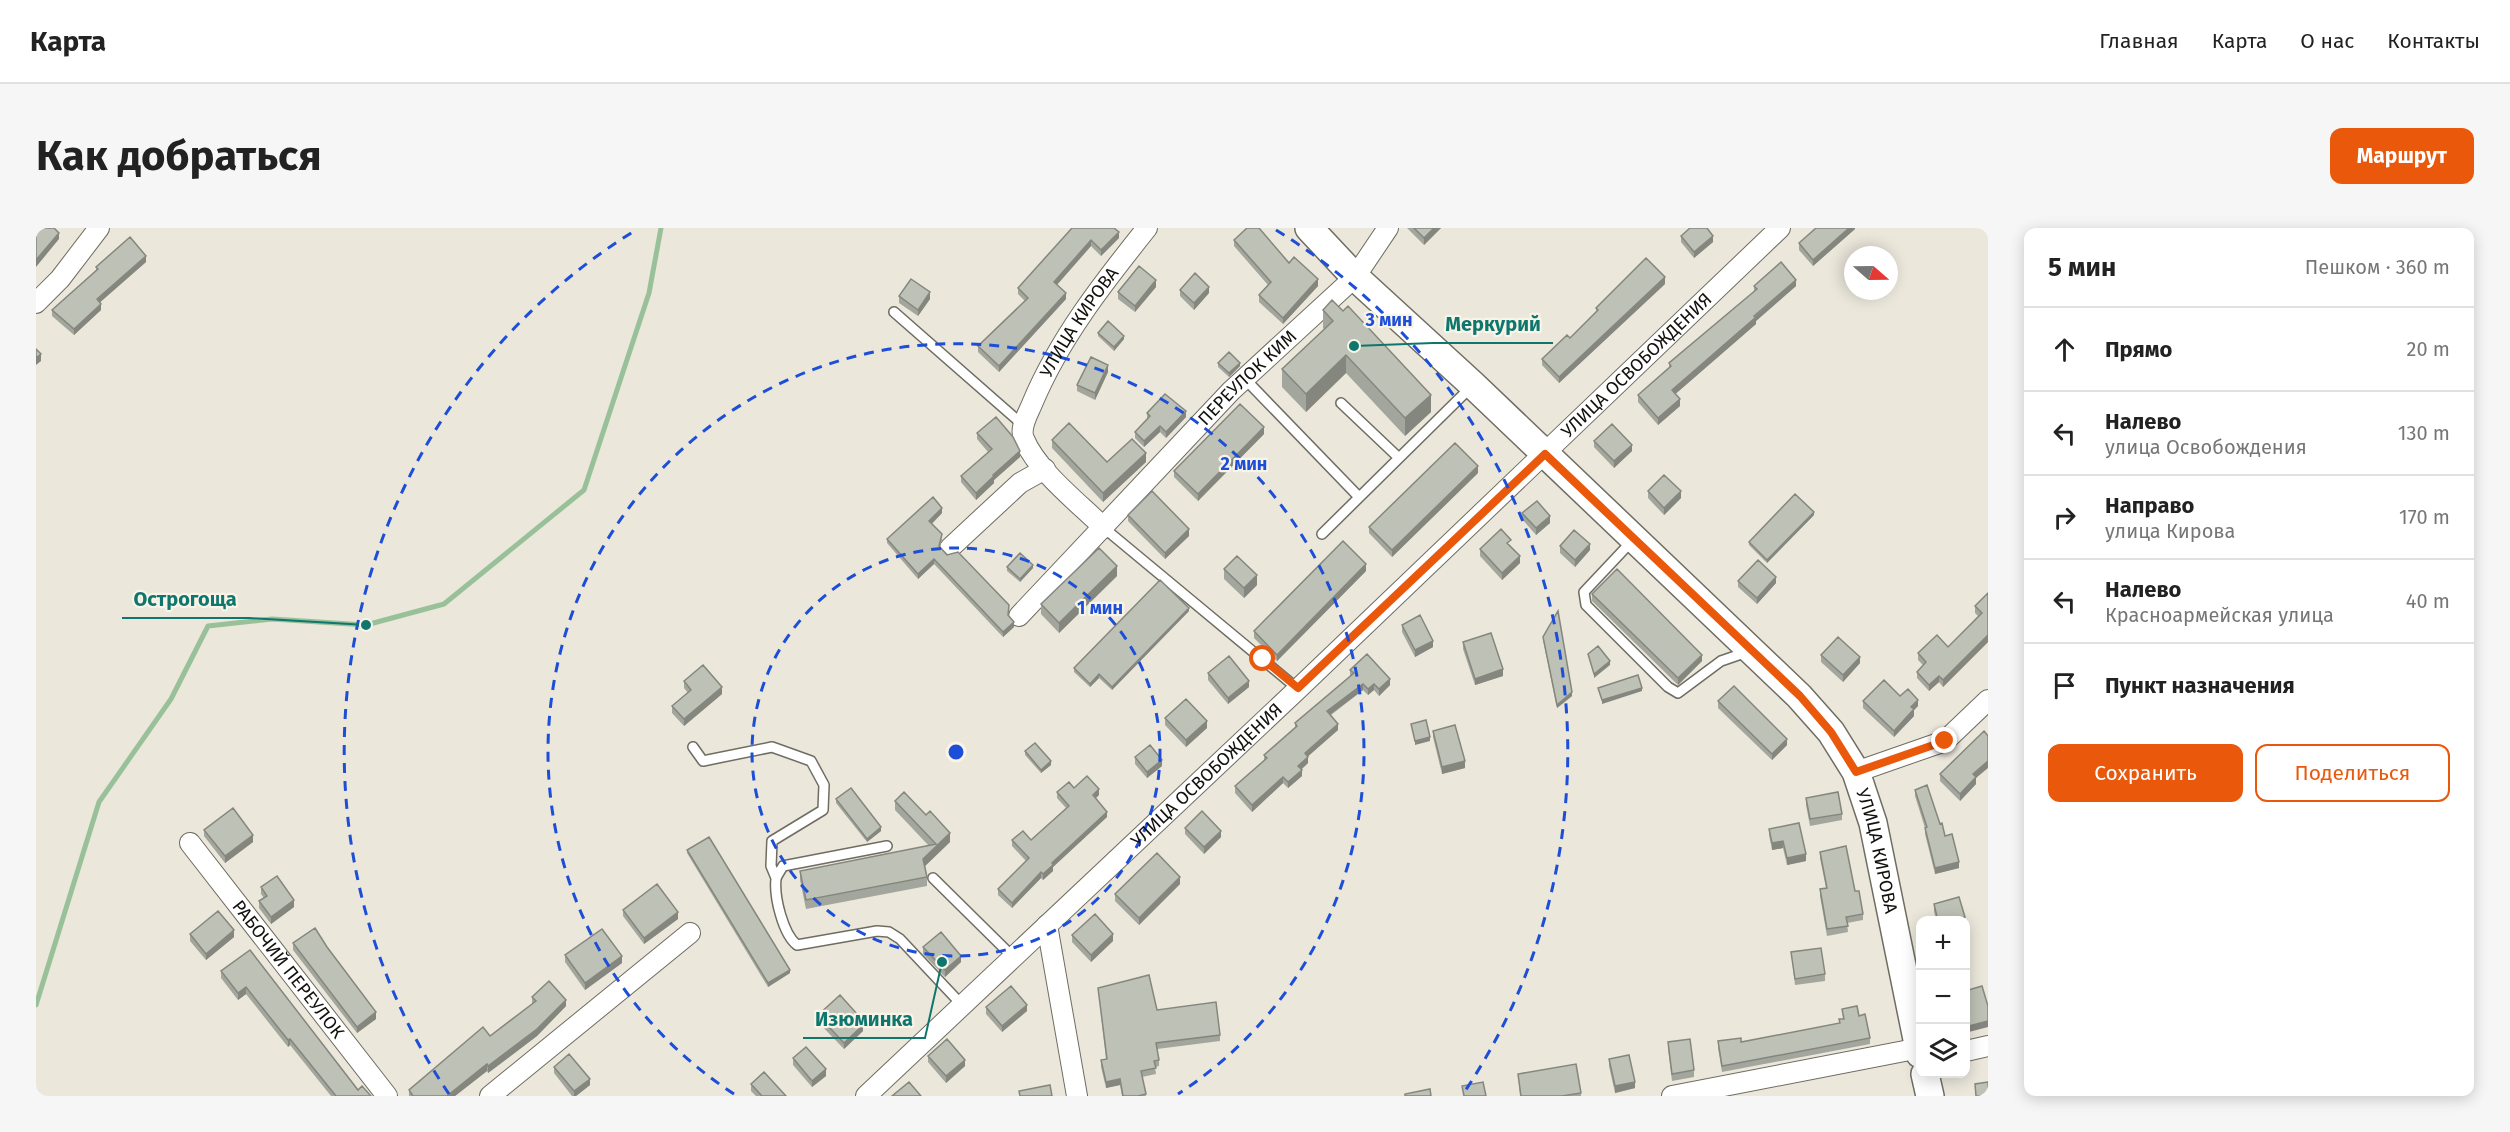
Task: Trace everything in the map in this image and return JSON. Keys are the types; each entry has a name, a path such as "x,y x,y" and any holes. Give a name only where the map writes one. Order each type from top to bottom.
{"main road":[{"name":"УЛИЦА КИРОВА","path":"1309,228 1355,277 1473,384 1800,696 1831,732 1856,772 1873,823 1916,1031"},
{"path":"1926,1078 1930,1096"}],"street":[{"path":"36,303 60,279 99,228"},
{"name":"УЛИЦА КИРОВА","path":"1023,425 1048,365 1103,283 1147,228"},
{"name":"ПЕРЕУЛОК КИМ","path":"1019,616 1245,379 1355,277 1388,228"},
{"name":"УЛИЦА ОСВОБОЖДЕНИЯ","path":"866,1096 1545,454 1780,228"},
{"path":"1023,425 1023,438 1045,469 1104,528"},
{"path":"950,548 1020,483 1045,469"},
{"path":"1856,772 1945,741 1988,700"},
{"name":"РАБОЧИЙ ПЕРЕУЛОК","path":"190,843 387,1096"},
{"path":"1047,925 1077,1096"},
{"path":"490,1096 690,933"},
{"path":"1970,1050 1988,1046"},
{"path":"1672,1096 1916,1051"}],"lane":[{"path":"894,312 1023,425"},
{"path":"1245,379 1359,497"},
{"path":"1322,534 1473,384"},
{"path":"1341,403 1399,458"},
{"path":"1104,528 1298,688"},
{"path":"1634,538 1584,592 1586,605 1668,687 1678,693 1721,661 1752,650"},
{"path":"693,747 703,761 772,747 811,761 824,784 823,810 772,841 771,866 776,879 783,926 788,938 797,945 877,931 889,932 900,939 962,1005"},
{"path":"776,879 783,866 887,846"},
{"path":"933,878 1013,957"}],"building":[{"path":"36,228 54,228 59,233 36,260"},
{"path":"1072,228 1114,228 1119,232 1101,250 1091,240 1054,282 1066,293 999,366 978,346 1028,298 1018,288"},
{"path":"1247,228 1259,228 1289,263 1294,257 1318,279 1283,318 1259,295 1271,282 1234,240"},
{"path":"1414,228 1434,228 1424,238"},
{"path":"1690,228 1707,228 1713,236 1694,252 1681,236"},
{"path":"1816,228 1849,228 1813,260 1799,243"},
{"path":"130,237 146,256 97,299 101,304 74,329 52,310"},
{"path":"1646,258 1665,277 1559,377 1542,359 1567,335 1570,338 1598,310 1596,308"},
{"path":"1781,262 1796,280 1672,390 1680,399 1658,418 1638,395 1671,366 1669,363 1757,289 1754,286"},
{"path":"1139,266 1156,280 1135,306 1118,292"},
{"path":"1195,273 1209,287 1194,303 1180,290"},
{"path":"911,279 930,292 918,310 899,296"},
{"path":"1332,300 1343,311 1348,306 1431,395 1405,418 1346,355 1306,394 1282,369 1333,321 1323,310"},
{"path":"1108,321 1124,336 1114,347 1098,333"},
{"path":"1229,352 1240,363 1229,373 1218,363"},
{"path":"1091,357 1108,365 1095,393 1077,385"},
{"path":"1165,394 1186,411 1166,432 1160,426 1144,441 1135,432 1150,416 1147,413"},
{"path":"1240,404 1264,427 1198,494 1174,471"},
{"path":"996,417 1013,437 1020,451 976,493 961,476 992,449 977,433"},
{"path":"1069,423 1107,462 1132,439 1146,453 1103,493 1052,440"},
{"path":"1612,424 1632,445 1614,461 1594,441"},
{"path":"1455,443 1478,466 1392,550 1369,527"},
{"path":"1664,475 1681,491 1664,508 1648,491"},
{"path":"1152,491 1189,529 1165,553 1128,515"},
{"path":"1795,494 1814,512 1767,560 1749,542"},
{"path":"933,497 942,508 929,521 942,534 939,546 947,555 958,552 1009,605 1008,615 1014,622 1003,632 934,559 918,574 887,539"},
{"path":"1537,501 1550,516 1536,528 1522,513"},
{"path":"1501,529 1511,540 1507,543 1520,556 1502,573 1480,549"},
{"path":"1574,530 1590,544 1575,560 1560,546"},
{"path":"1343,541 1366,564 1277,655 1254,631"},
{"path":"1099,548 1117,566 1059,623 1041,604"},
{"path":"1020,553 1033,565 1020,579 1007,567"},
{"path":"1237,556 1257,575 1244,588 1224,569"},
{"path":"1758,560 1776,577 1757,598 1738,581"},
{"path":"1617,569 1702,655 1678,678 1592,594"},
{"path":"1160,580 1189,608 1112,687 1099,674 1090,684 1074,668"},
{"path":"1988,593 1988,635 1943,680 1939,676 1929,685 1917,672 1926,662 1918,653 1937,635 1948,647 1982,613 1975,606"},
{"path":"1558,611 1572,692 1557,705 1543,637"},
{"path":"1420,615 1433,641 1415,650 1402,625"},
{"path":"1491,633 1503,669 1475,679 1463,642"},
{"path":"1838,637 1860,657 1843,675 1821,655"},
{"path":"1598,646 1610,661 1594,674 1588,654"},
{"path":"1367,654 1390,679 1379,689 1374,684 1368,689 1363,684 1327,711 1338,724 1305,753 1308,757 1298,766 1302,770 1288,782 1283,777 1252,805 1235,786 1267,758 1264,755 1297,726 1295,723 1354,673 1350,670"},
{"path":"1229,656 1249,681 1228,698 1208,673"},
{"path":"703,665 722,687 684,719 672,706 691,690 684,681"},
{"path":"1638,675 1642,688 1602,700 1598,688"},
{"path":"1884,680 1900,696 1908,689 1918,700 1911,707 1914,709 1894,731 1863,701"},
{"path":"1734,686 1787,739 1772,754 1718,701"},
{"path":"1186,699 1207,721 1186,740 1165,718"},
{"path":"1426,720 1430,737 1415,741 1411,724"},
{"path":"1455,725 1465,761 1442,767 1433,731"},
{"path":"1984,731 1988,736 1988,761 1973,774 1976,777 1960,794 1940,774"},
{"path":"1035,743 1051,761 1041,770 1025,751"},
{"path":"1150,745 1162,760 1147,772 1135,757"},
{"path":"1087,776 1099,789 1093,795 1107,812 1052,863 1053,865 1043,874 1041,872 1012,903 998,889 1029,858 1012,840 1023,831 1031,840 1069,806 1057,792 1069,782 1074,788"},
{"path":"1927,785 1945,836 1952,834 1959,862 1935,868 1925,828 1927,827 1915,790"},
{"path":"851,788 881,827 867,839 836,799"},
{"path":"904,792 926,815 930,811 950,833 923,859 927,877 806,900 800,871 936,844 895,801"},
{"path":"1838,792 1842,814 1810,819 1806,798"},
{"path":"233,808 253,835 225,856 204,830"},
{"path":"1202,811 1221,831 1204,847 1185,828"},
{"path":"1799,823 1806,854 1787,858 1783,841 1772,843 1769,829"},
{"path":"709,837 790,970 768,983 687,850"},
{"path":"1846,846 1855,891 1859,891 1863,914 1846,917 1848,926 1827,929 1820,889 1827,888 1820,852"},
{"path":"1157,853 1180,877 1139,918 1115,894"},
{"path":"277,876 294,900 271,917 259,901 267,896 261,887"},
{"path":"657,884 678,912 644,938 623,910"},
{"path":"1959,897 1965,916 1937,916 1934,904"},
{"path":"218,911 234,930 206,954 190,934"},
{"path":"1095,914 1113,934 1091,955 1072,935"},
{"path":"315,928 376,1012 357,1027 293,943"},
{"path":"602,929 622,956 585,983 565,955"},
{"path":"941,932 961,956 945,970 923,947"},
{"path":"1821,948 1825,974 1795,979 1791,952"},
{"path":"250,950 358,1090 362,1086 371,1096 336,1096 246,987 238,993 221,971"},
{"path":"1149,975 1157,1010 1216,1002 1220,1035 1156,1043 1159,1060 1154,1061 1156,1068 1141,1071 1146,1094 1123,1096 1120,1079 1106,1082 1101,1060 1107,1059 1098,988"},
{"path":"549,981 566,1000 537,1029 447,1096 413,1096 409,1090 483,1027 490,1036 536,1001 532,997"},
{"path":"1011,986 1027,1005 1002,1026 986,1007"},
{"path":"1982,986 1988,1006 1988,1021 1970,1026 1970,990"},
{"path":"840,995 858,1015 855,1017 863,1025 844,1043 818,1015"},
{"path":"1857,1006 1859,1016 1865,1014 1870,1038 1722,1066 1718,1041 1741,1038 1741,1042 1840,1023 1839,1019 1844,1019 1842,1009"},
{"path":"947,1039 965,1060 946,1076 928,1056"},
{"path":"1690,1039 1694,1070 1672,1074 1668,1042"},
{"path":"806,1047 826,1069 812,1081 793,1058"},
{"path":"569,1054 590,1079 574,1091 554,1067"},
{"path":"1629,1055 1635,1082 1615,1086 1609,1059"},
{"path":"1576,1064 1581,1093 1562,1096 1521,1096 1518,1074"},
{"path":"764,1072 786,1096 762,1096 751,1084"},
{"path":"909,1082 921,1096 892,1096"},
{"path":"1483,1082 1486,1096 1464,1096 1462,1086"},
{"path":"1988,1082 1988,1096 1976,1096 1975,1084"},
{"path":"1050,1085 1052,1096 1020,1096 1019,1091"},
{"path":"1430,1089 1431,1096 1405,1096 1405,1094"}],"waterway":[{"path":"36,1005 99,802 171,699 208,626 272,619 366,625 444,604 584,490 649,293 661,228"}],"place":[{"name":"Меркурий","path":"1354,346"},
{"name":"Острогоща","path":"366,625"},
{"name":"Изюминка","path":"942,962"}],"route":[{"path":"1263,659 1298,688 1545,454 1800,696 1831,732 1856,772 1945,741"}]}
